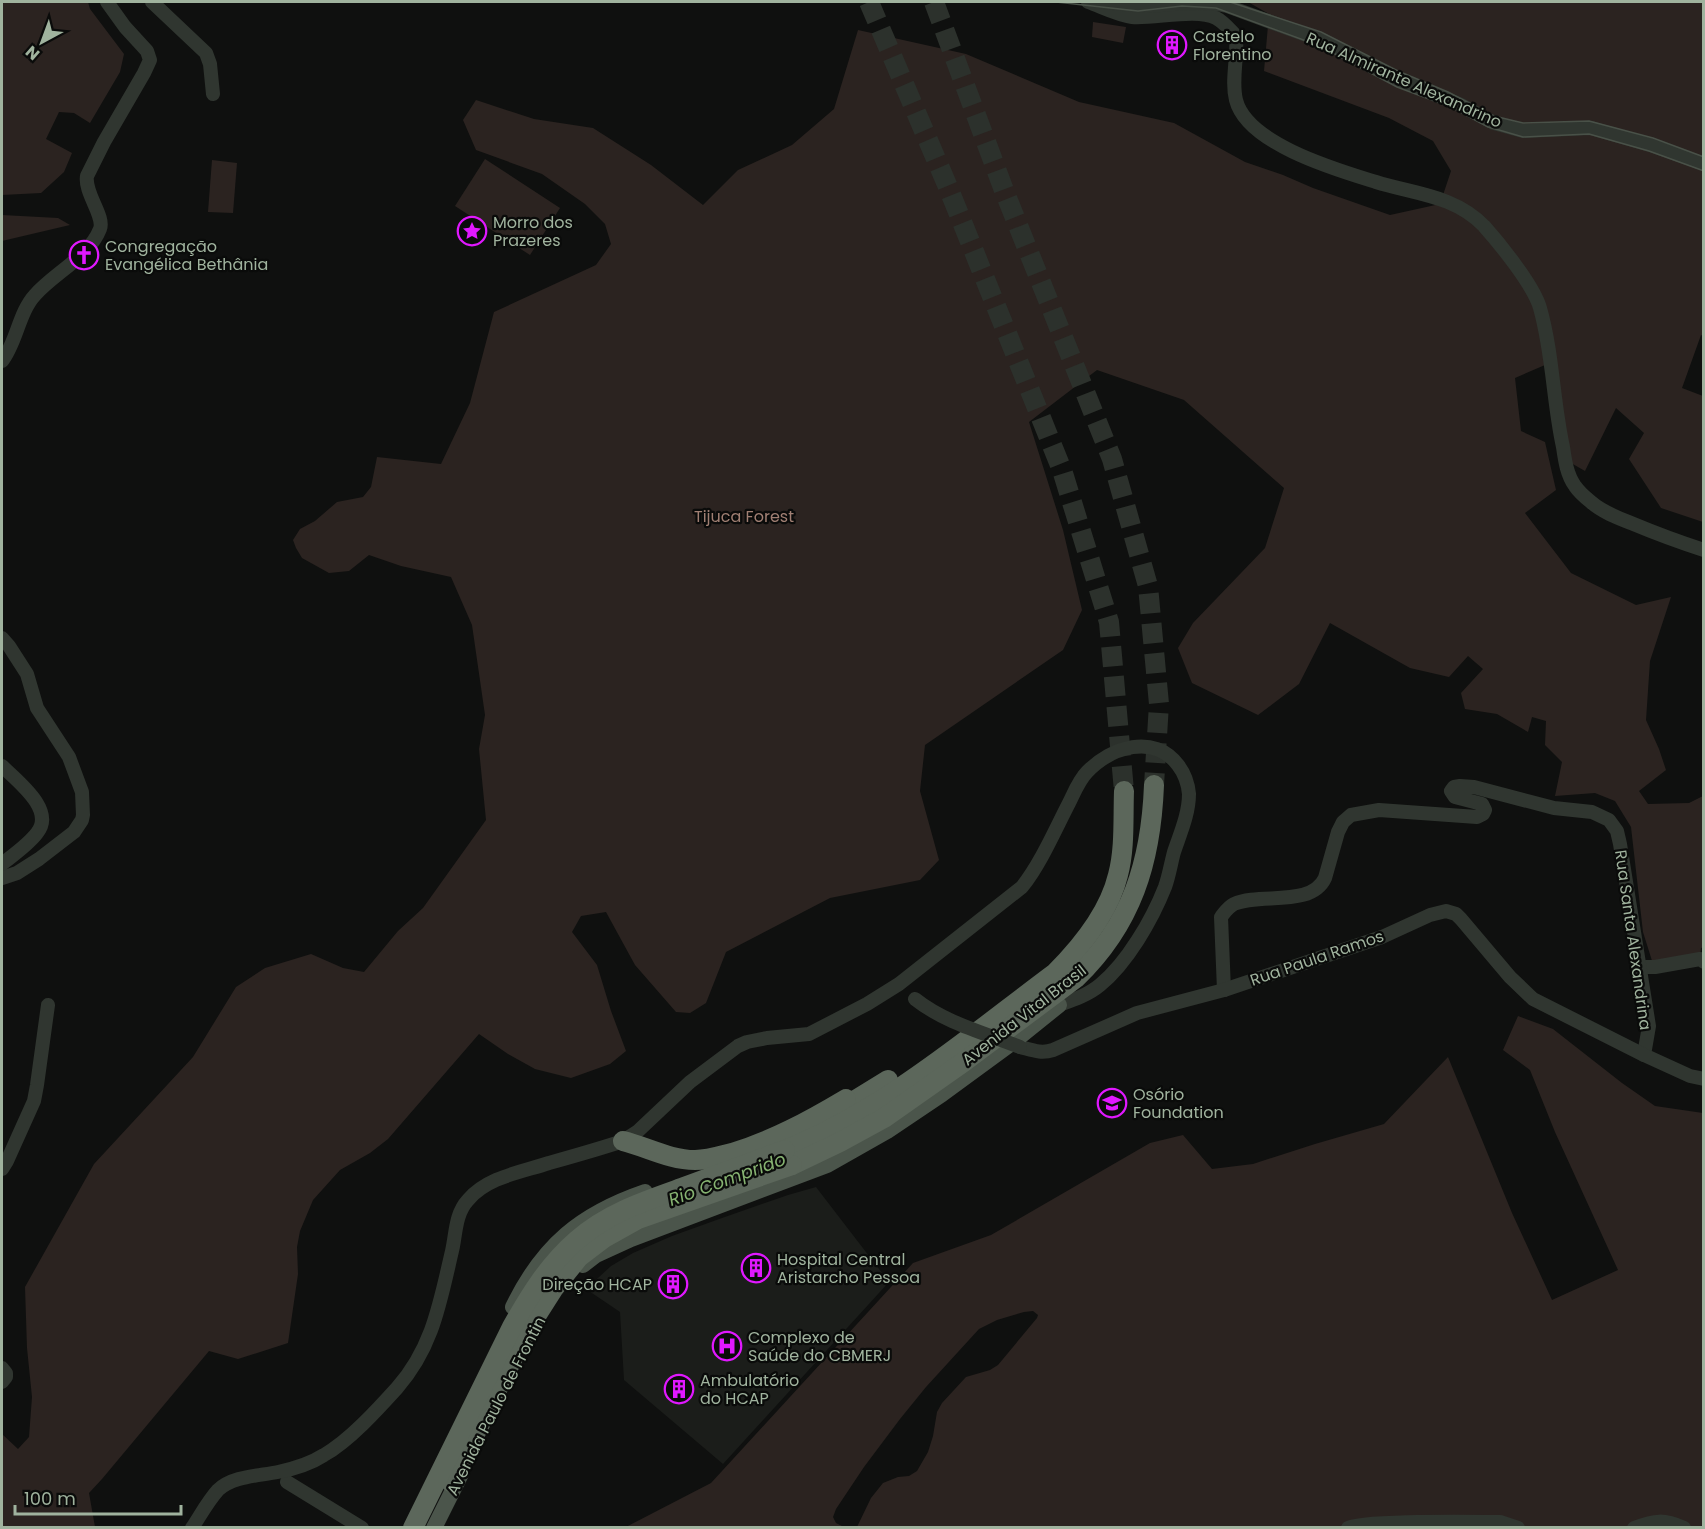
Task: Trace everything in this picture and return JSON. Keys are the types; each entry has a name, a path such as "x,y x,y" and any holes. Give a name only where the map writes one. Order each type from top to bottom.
{"highway":[{"name":"Avenida Vital Brasil","path":"788,1157 840,1142 884,1118 1076,978 1099,954 1114,933 1128,906 1144,863 1150,834 1154,785"},
{"name":"Avenida Vital Brasil","path":"788,1157 905,1085 1055,973 1082,945 1105,909 1119,874 1124,791"},
{"path":"1059,1005 1097,974 1121,941 1135,909 1144,863"},
{"path":"756,1156 801,1133 884,1083 1082,945"},
{"path":"623,1141 676,1158 696,1160 712,1158 757,1145 813,1119 855,1094 884,1083"},
{"path":"413,1527 528,1298 552,1265 568,1248 605,1219 630,1207 788,1157"},
{"path":"428,1527 526,1332 554,1288 579,1257 604,1238 638,1219 788,1157"}],"main road":[{"name":"Avenida Paulo de Frontin","path":"434,1527 537,1322 585,1263 596,1255 631,1239 827,1165 887,1131 942,1095 1059,1005"},
{"name":"Avenida Paulo de Frontin","path":"403,1527 517,1299 544,1257 565,1235 596,1213 619,1201 726,1168 756,1156"},
{"path":"756,1156 767,1186"}],"street":[{"path":"2,361 33,296 77,259 91,244 101,228 101,222 90,197 86,182 87,176 150,60 147,51 125,27 107,2"},
{"path":"152,2 206,53 210,64 213,94"},
{"path":"1088,2 1122,15 1134,17 1209,15 1218,19 1236,36 1238,52 1234,79 1236,101 1244,117 1255,129 1279,146 1316,161 1378,183 1444,199 1460,207 1482,224 1533,291 1540,306 1557,422 1568,472 1575,487 1592,504 1616,517 1704,550"},
{"name":"Rua Almirante Alexandrino","path":"1103,2 1143,6 1182,2 1227,6 1320,40 1400,81 1459,104 1494,123 1523,131 1591,128 1650,145 1704,165"},
{"path":"2,638 27,674 37,708 69,757 82,792 83,815 74,832 17,873 2,878"},
{"path":"192,1527 218,1491 228,1483 305,1465 325,1455 353,1433 397,1388 414,1367 427,1344 441,1300 458,1217 467,1200 486,1185 502,1178 623,1141 637,1132 690,1082 738,1046 767,1038 809,1034 867,1004 899,984 1022,887 1028,880 1086,772 1118,750 1143,745 1159,749 1174,760 1185,775 1189,794 1185,817 1165,886 1148,925 1121,963 1101,985 1078,998 1059,1005"},
{"path":"2,766 26,789 43,814 43,824 37,834 2,864"},
{"name":"Rua Santa Alexandrina","path":"1224,990 1221,917 1234,904 1308,894 1322,885 1338,832 1343,822 1351,814 1379,810 1477,816 1483,814 1485,810 1482,804 1455,797 1451,791 1460,786 1474,787 1554,808 1592,812 1609,820 1617,831 1649,1026 1644,1055"},
{"name":"Rua Paula Ramos","path":"899,984 933,1012 1020,1047 1045,1053 1137,1013 1224,990 1382,937 1430,915 1446,911 1456,914 1461,919 1510,977 1533,999 1644,1055 1690,1076 1704,1079"},
{"path":"1640,967 1655,967 1700,958 1704,962"},
{"path":"2,1169 34,1101 48,1005"},
{"path":"2,1368 6,1377 2,1382"},
{"path":"287,1482 362,1527"},
{"path":"1634,1527 1669,1521 1684,1527"},
{"path":"1348,1527 1380,1524 1500,1522 1518,1527"}],"shaded area":[{"name":"Complexo de Saúde do CBMERJ","path":"816,1187 889,1282 723,1464 624,1380 620,1312 586,1289 611,1266 633,1253 672,1236"}],"green space":[{"path":"2,2 88,2 90,9 124,54 120,72 90,123 74,113 59,112 46,139 72,153 64,172 41,193 2,195"},
{"name":"Tijuca Forest","path":"1248,2 1703,2 1703,336 1701,335 1682,388 1703,396 1703,522 1661,508 1629,459 1644,433 1616,408 1585,471 1564,459 1545,365 1515,378 1521,431 1545,442 1556,490 1525,513 1571,573 1636,605 1671,597 1650,661 1646,720 1666,770 1639,791 1648,804 1689,803 1703,796 1704,947 1701,948 1700,957 1653,964 1643,932 1631,827 1615,801 1595,793 1555,796 1562,762 1545,745 1546,721 1532,717 1528,732 1497,714 1465,709 1461,693 1483,669 1468,656 1449,677 1410,668 1330,623 1299,684 1258,715 1192,683 1178,648 1193,623 1265,548 1284,488 1184,400 1097,370 1029,422 1063,530 1082,610 1063,650 925,745 920,791 939,860 920,880 830,898 726,952 706,1003 690,1013 676,1012 635,965 606,912 581,916 572,932 597,965 626,1051 610,1064 571,1078 535,1069 479,1034 388,1139 370,1153 340,1170 313,1200 300,1231 297,1247 298,1274 288,1343 238,1359 209,1351 89,1493 95,1527 2,1527 2,1434 18,1449 29,1437 32,1397 27,1348 25,1287 94,1164 193,1057 236,987 265,968 311,954 343,968 364,972 398,931 423,908 486,820 479,749 485,715 472,625 451,577 401,566 369,555 349,571 329,573 302,558 293,540 300,529 315,521 337,502 363,497 371,487 377,457 441,464 470,403 494,312 596,265 611,244 605,224 585,204 542,174 476,150 463,120 476,100 534,119 593,128 651,165 703,205 738,170 792,145 834,109 858,30 966,54 1079,102 1174,123 1245,162 1390,215 1440,204 1451,171 1433,141 1389,118 1264,71 1269,14"},
{"path":"1093,22 1126,27 1123,43 1092,37"},
{"path":"485,159 560,208 530,255 455,206"},
{"path":"212,160 237,163 233,213 208,212"},
{"path":"2,215 58,218 70,225 2,241"},
{"path":"1518,1016 1553,1029 1655,1106 1703,1113 1703,1527 857,1527 871,1498 883,1483 898,1477 909,1476 917,1471 928,1452 937,1412 942,1403 966,1377 990,1370 998,1365 1037,1318 1038,1315 1033,1311 997,1320 979,1329 926,1387 864,1467 836,1509 833,1517 836,1523 844,1527 624,1528 711,1483 913,1263 991,1235 1150,1143 1183,1135 1212,1169 1253,1164 1384,1124 1448,1057 1512,1213 1552,1300 1618,1270 1555,1132 1530,1070 1503,1050"}],"tunnel":[{"path":"869,2 948,187 1062,470 1109,622 1124,791"},
{"path":"934,2 1005,193 1112,459 1148,586 1159,704 1154,785"}],"tram line":[{"path":"1056,2 1138,11 1182,6 1216,8 1320,46 1397,87 1453,108 1488,127 1523,137 1589,134 1649,151 1704,171"},
{"path":"1230,2 1321,32 1494,116 1523,123 1589,121 1653,138 1704,157"}],"place":[{"name":"Castelo Florentino","path":"1172,45"},
{"name":"Morro dos Prazeres","path":"472,231"},
{"name":"Congregação Evangélica Bethânia","path":"84,255"},
{"name":"Osório Foundation","path":"1112,1103"},
{"name":"Hospital Central Aristarcho Pessoa","path":"756,1268"},
{"name":"Direção HCAP","path":"673,1284"},
{"name":"Complexo de Saúde do CBMERJ","path":"727,1346"},
{"name":"Ambulatório do HCAP","path":"679,1389"}],"water label":[{"name":"Rio Comprido","path":"727,1179"}]}
